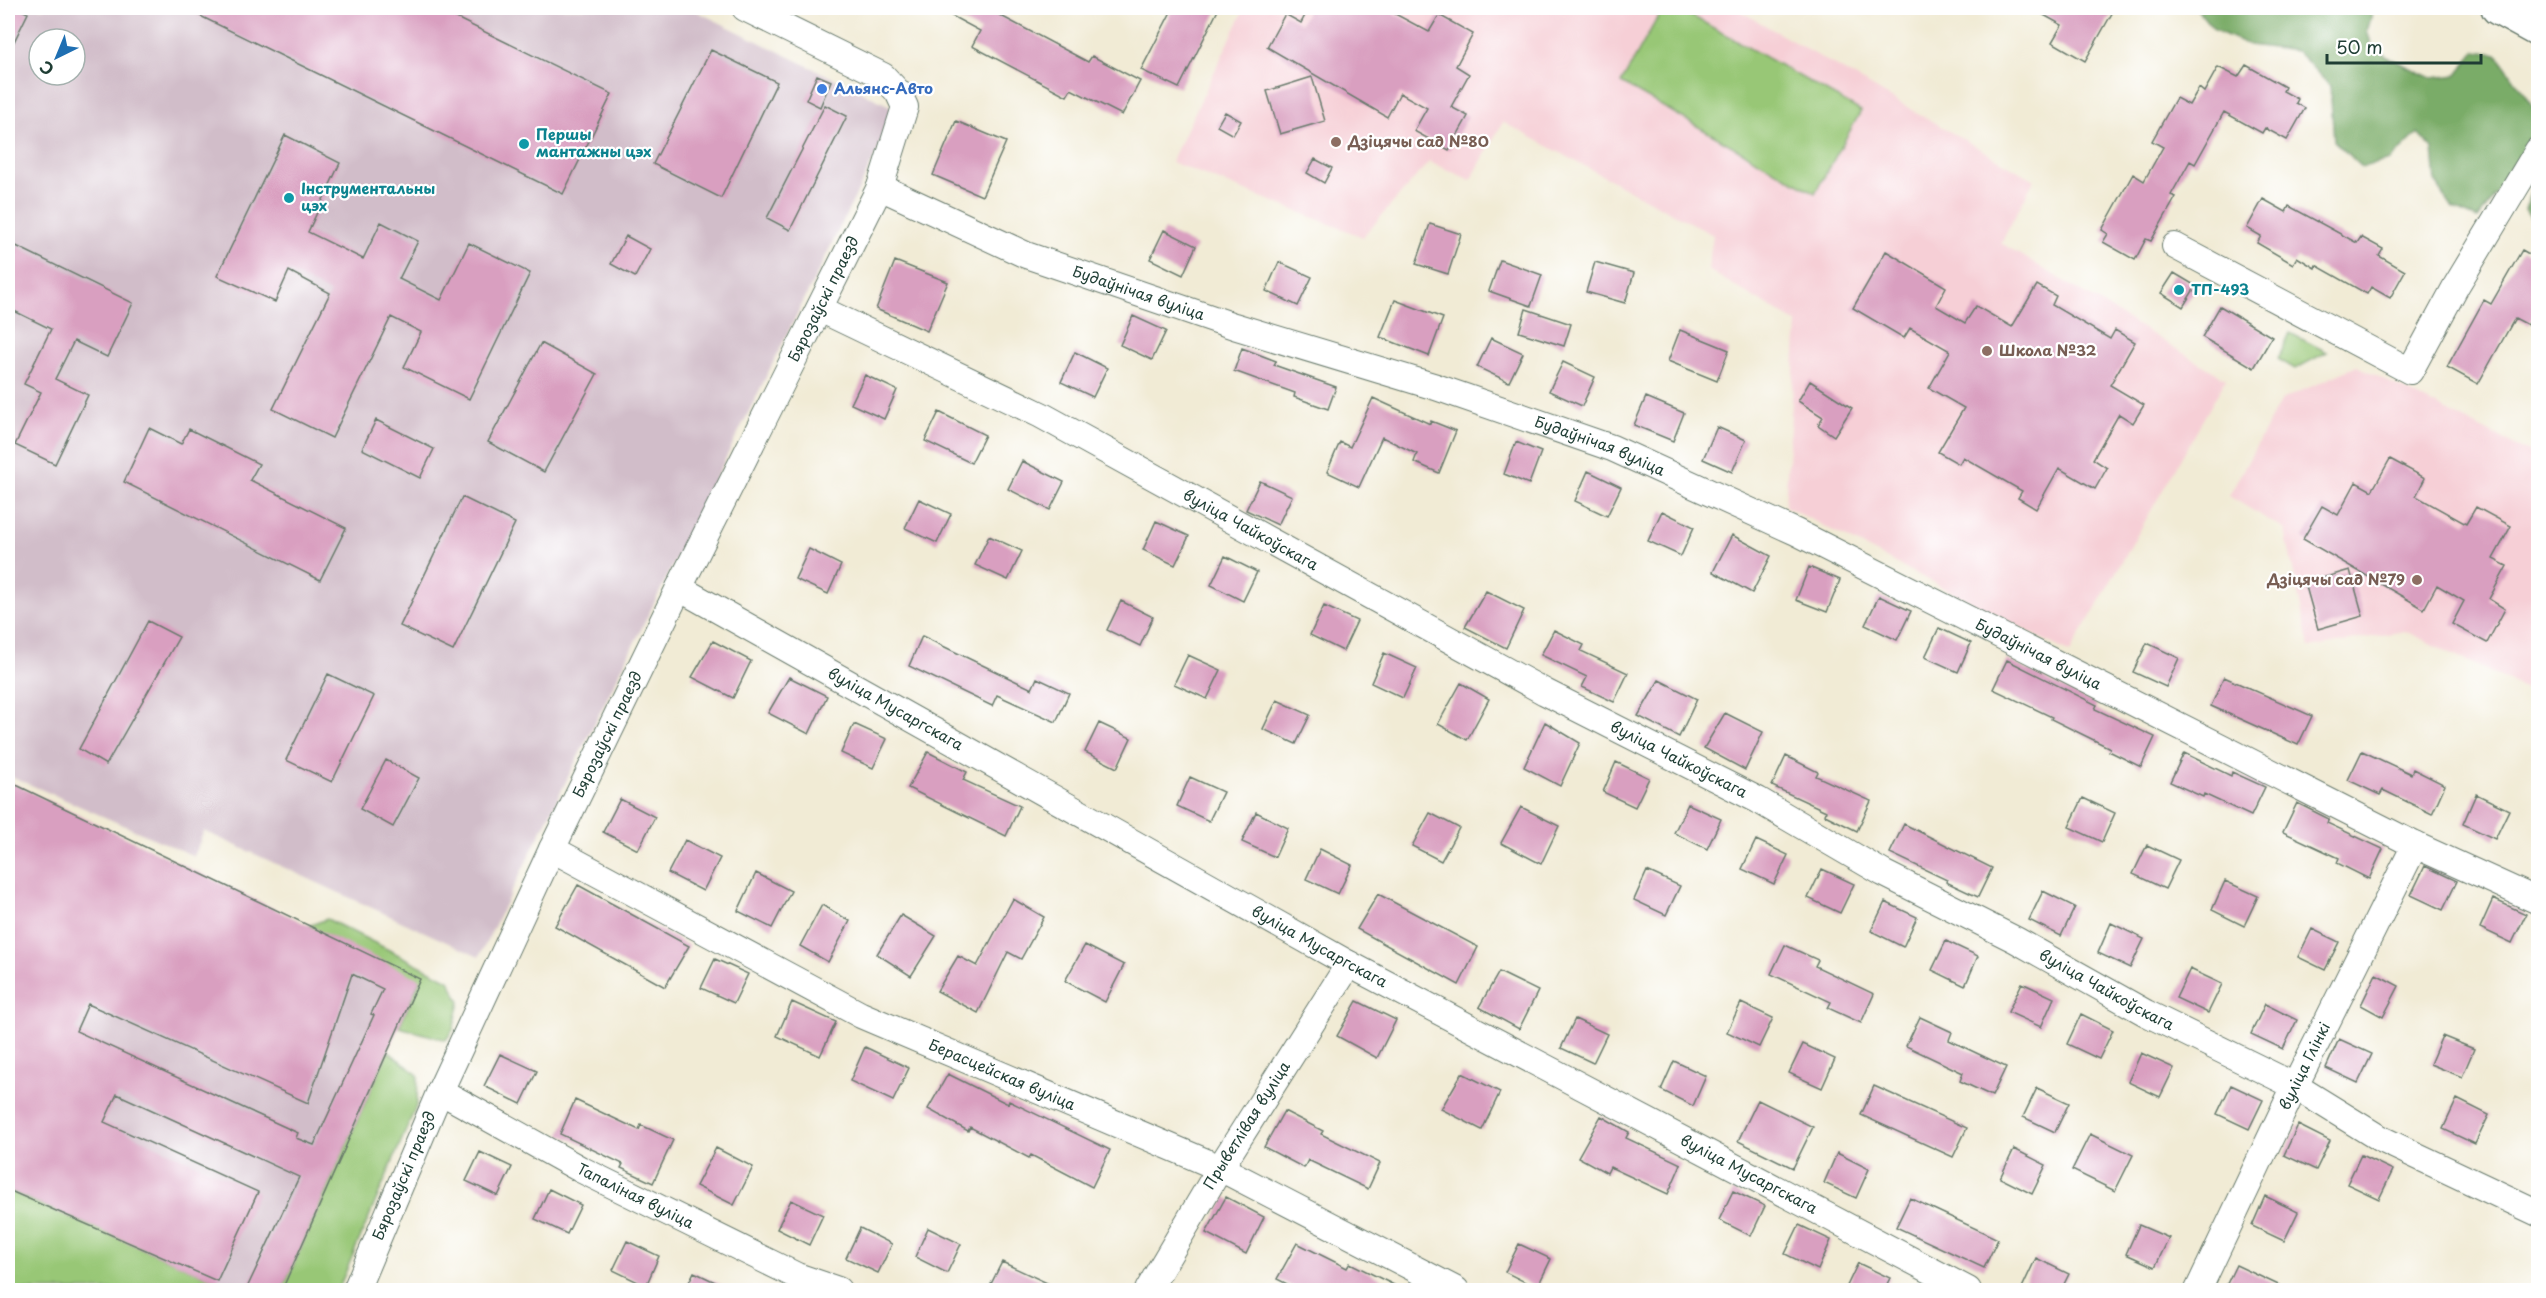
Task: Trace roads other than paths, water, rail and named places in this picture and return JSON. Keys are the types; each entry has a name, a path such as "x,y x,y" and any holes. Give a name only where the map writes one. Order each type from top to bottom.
{"main road":[{"path":"2498,8 2538,30"}],"street":[{"path":"745,8 883,76 898,92 905,107 880,187"},
{"path":"2175,246 2410,371 2456,286 2538,150"},
{"name":"Бярозаўскі праезд","path":"356,1290 440,1090 552,849 679,588 880,187"},
{"name":"Будаўнічая вуліца","path":"880,187 1026,255 1234,326 1436,387 1612,448 1796,532 2415,845 2538,901"},
{"name":"вуліца Чайкоўскага","path":"820,309 1041,415 1545,692 1758,800 1883,873 2016,940 2146,1013 2295,1086 2379,1138 2538,1213"},
{"name":"вуліца Мусаргскага","path":"679,588 1348,963 1968,1290"},
{"name":"вуліца Глінкі","path":"2198,1290 2295,1086 2415,845"},
{"name":"Берасцейская вуліца","path":"552,849 861,1015 1220,1168 1456,1290"},
{"name":"Прыветлівая вуліца","path":"1148,1290 1220,1168 1348,963"},
{"name":"Тапаліная вуліца","path":"440,1090 580,1169 797,1276 838,1290"}],"place":[{"name":"Альянс-Авто","path":"822,89"},
{"name":"Дзіцячы сад №80","path":"1336,142"},
{"name":"Першы мантажны цэх","path":"524,144"},
{"name":"Інструментальны цэх","path":"289,198"},
{"name":"ТП-493","path":"2179,290"},
{"name":"Школа №32","path":"1987,351"},
{"name":"Дзіцячы сад №79","path":"2417,580"}]}
